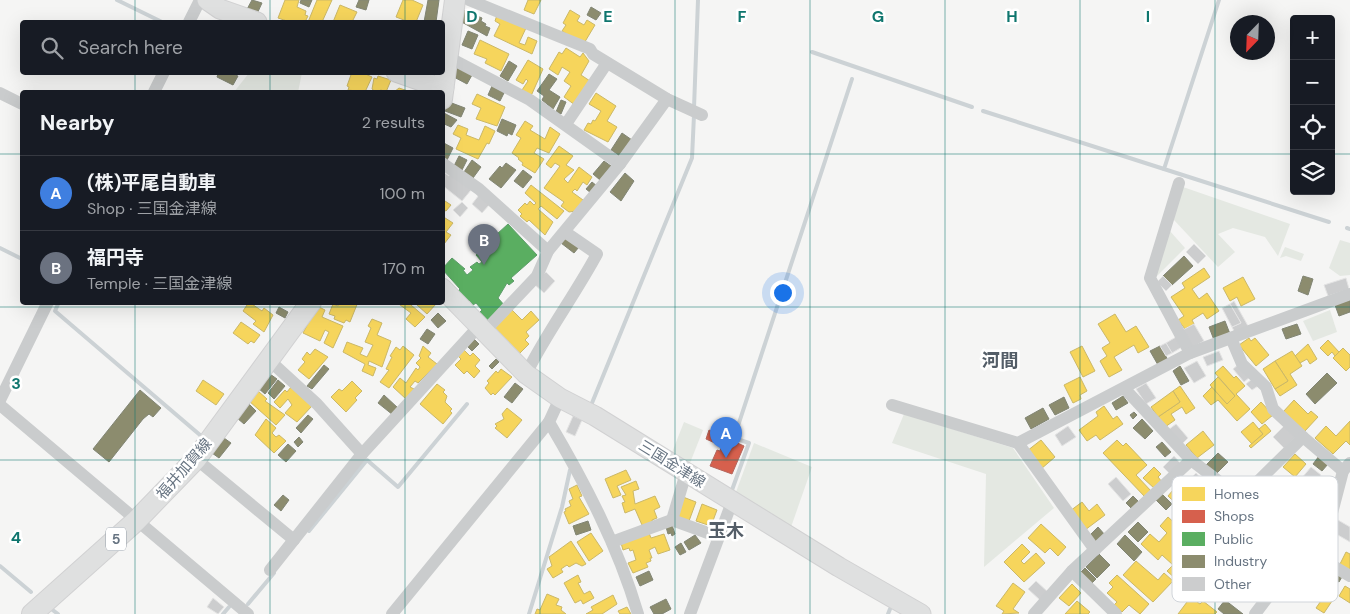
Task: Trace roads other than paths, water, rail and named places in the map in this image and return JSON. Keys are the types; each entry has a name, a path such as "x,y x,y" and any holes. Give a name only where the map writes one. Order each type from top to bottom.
{"main road":[{"path":"207,0 220,9 250,20"},
{"path":"444,90 455,0"},
{"path":"402,75 434,90"},
{"name":"三国金津線","path":"445,291 526,374 560,398 595,416 732,502 921,614"},
{"name":"福井加賀線","path":"32,614 136,521 196,459 309,305"}],"street":[{"path":"190,20 200,0"},
{"path":"470,0 590,49 593,54 667,99 702,115"},
{"path":"448,57 530,100 620,164"},
{"path":"566,124 607,63"},
{"path":"155,90 162,75"},
{"path":"0,93 20,103"},
{"path":"270,570 362,454 482,329 537,276 548,251 620,164 667,99"},
{"path":"445,165 479,189 548,251"},
{"path":"1179,183 1150,278 1190,353"},
{"path":"526,374 543,340 574,296 597,254 564,232"},
{"path":"1018,443 1125,389 1190,353 1350,294"},
{"path":"0,400 47,305"},
{"path":"1231,338 1242,364 1266,387 1273,409 1303,437 1347,467 1338,495"},
{"path":"269,360 317,404 362,454"},
{"path":"1125,389 1190,460 1212,476"},
{"path":"392,614 549,422 560,398"},
{"path":"0,405 248,614"},
{"path":"892,405 1018,443 1094,550"},
{"path":"549,422 574,464 612,542 626,575 638,614"},
{"path":"1263,476 1303,437"},
{"path":"196,459 294,540"},
{"path":"1173,476 1190,460"},
{"path":"672,520 686,472"},
{"path":"1034,614 1072,571 1172,477"},
{"path":"690,614 732,502"},
{"path":"612,542 672,520 719,537"},
{"path":"1338,570 1350,576"},
{"path":"1072,571 1116,614"},
{"path":"1255,614 1264,602"}],"waterway":[{"path":"117,0 158,20"},
{"path":"694,108 698,0"},
{"path":"1219,0 1164,169 1329,222"},
{"path":"812,52 972,107"},
{"path":"732,490 749,443 734,438 852,79"},
{"path":"983,111 1164,169"},
{"path":"592,403 692,158 694,115"},
{"path":"0,248 20,258"},
{"path":"58,305 55,311 200,435"},
{"path":"309,531 367,460 398,487 467,404"},
{"path":"529,614 562,507 570,470"},
{"path":"0,566 31,592"},
{"path":"248,604 274,573"},
{"path":"223,614 229,607"},
{"path":"50,608 58,614"},
{"path":"888,614 890,609"}],"place":[{"name":"福円寺","path":"484,265"},
{"name":"(株)平尾自動車","path":"726,458"}],"district":[{"name":"河間","path":"1000,361"},
{"name":"玉木","path":"726,531"}]}
